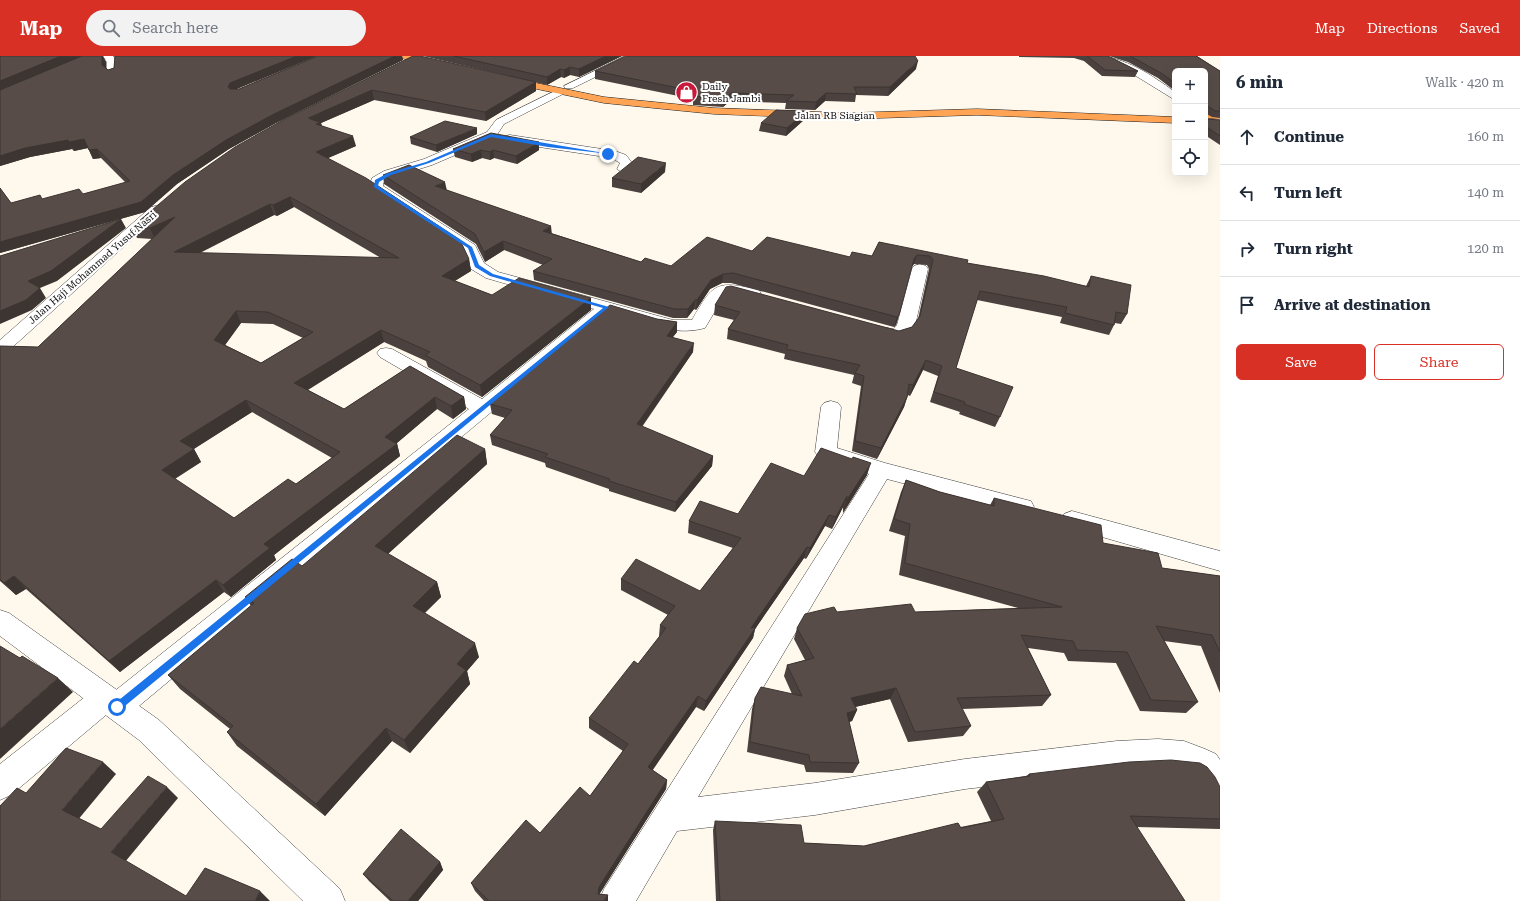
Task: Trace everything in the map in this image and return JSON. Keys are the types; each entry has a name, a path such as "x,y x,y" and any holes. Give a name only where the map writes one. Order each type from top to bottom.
{"highway":[{"path":"407,60 448,64 428,56"},
{"name":"Jalan RB Siagian","path":"498,75 643,105 714,111 839,116 975,109 1083,113 1172,120"},
{"name":"Jalan RB Siagian","path":"1083,113 1172,114"},
{"path":"1208,115 1220,116"},
{"path":"1208,121 1220,122"}],"street":[{"path":"108,56 112,62 112,72"},
{"path":"633,56 500,122 491,135 428,162 390,174 377,181 376,187 470,248 477,266 492,275 672,325 692,326 699,324 717,292 722,289 731,288 770,300"},
{"path":"1101,56 1126,66 1153,80 1172,96"},
{"path":"491,135 548,146 615,155 622,158 626,163 623,169"},
{"name":"Jalan Haji Mohammad Yusuf Nasri","path":"0,349 166,202"},
{"path":"120,224 150,216"},
{"path":"865,327 887,334 895,335 902,332 906,326 920,269"},
{"path":"0,784 111,702 483,408 607,307"},
{"path":"386,353 483,408"},
{"path":"831,407 826,452 882,470 1220,561"},
{"path":"616,901 882,470"},
{"path":"0,620 149,730 328,901"},
{"path":"668,816 815,799 965,774 1117,756 1151,755 1184,756 1194,758 1205,764 1213,775 1220,790"}],"building":[{"path":"0,56 61,56 0,81"},
{"path":"82,56 102,56 102,65 108,70 114,68 115,56 297,56 230,83 228,87 230,89 239,89 318,56 395,56 274,114 226,140 173,175 141,202 0,242 0,188 11,203 40,195 42,199 79,189 83,194 130,181 97,149 89,150 84,139 69,142 68,140 25,148 0,156 0,90"},
{"path":"413,56 420,56 536,82 485,112 372,90 308,118 321,123 316,124 353,136 316,152 366,178 460,240 469,259 442,276 492,295 519,278 591,298 480,385 425,355 430,352 381,330 294,383 344,409 410,366 464,397 451,406 435,397 385,437 397,444 264,544 270,548 223,585 216,580 109,661 14,576 4,583 0,579 0,346 38,347 175,217 150,228 132,227 185,182 235,147 283,120","holes":["290,197 399,258 174,252 270,204 273,205","236,311 268,312 313,332 261,363 214,340","246,400 340,452 296,484 288,479 234,518 162,470 194,449 180,441"]},
{"path":"454,56 606,56 579,69 570,67 564,70 560,69 547,77"},
{"path":"626,56 915,56 918,61 890,87 854,87 857,94 826,93 816,102 786,101 794,95 731,93 724,99 693,96 698,92 595,71"},
{"path":"1087,56 1108,56 1138,71 1105,70"},
{"path":"1130,56 1196,56 1220,71 1220,111 1215,111 1208,106 1208,68 1172,68 1172,81"},
{"path":"776,110 807,111 787,128 761,123"},
{"path":"1208,119 1220,120 1220,136 1208,128"},
{"path":"445,121 477,128 436,145 410,137"},
{"path":"491,133 539,142 516,156 493,150 490,152 481,150 471,154 453,149"},
{"path":"638,157 666,163 641,184 612,178"},
{"path":"409,165 445,182 435,186 551,226 543,231 641,262 645,258 671,266 707,237 752,251 767,237 850,257 852,252 872,256 879,242 968,260 967,263 1044,276 1089,287 1091,276 1131,285 1127,314 1116,312 1114,325 1065,313 1067,307 980,291 956,368 1013,387 1000,417 964,404 965,402 934,392 942,366 926,360 913,385 909,384 907,397 881,448 855,441 864,376 855,373 860,365 786,349 788,345 728,329 740,312 715,305 726,287 731,286 899,331 912,327 920,316 933,260 930,256 917,255 914,259 899,315 897,317 733,273 723,274 711,280 697,300 695,300 688,309 674,309 533,271 552,259 503,241 484,252 475,234 383,175"},
{"path":"121,219 51,271 28,281 40,288 26,300 0,311 0,256"},
{"path":"610,305 657,319 677,322 667,336 694,343 637,424 713,456 676,502 609,481 610,479 545,457 548,454 490,435 512,410 490,404"},
{"path":"457,435 485,449 375,546 437,582 413,606 475,643 457,664 466,670 404,740 386,728 316,804 227,732 233,726 168,675 254,603 245,597 292,559 302,566"},
{"path":"821,448 852,459 853,457 871,463 846,501 847,496 836,517 829,515 810,548 807,547 751,628 756,627 706,701 698,696 648,767 667,780 599,887 598,894 608,895 604,901 489,901 471,883 526,820 540,833 580,787 590,796 628,744 589,718 634,661 638,664 666,628 660,625 675,606 621,579 636,559 700,591 741,538 689,521 700,501 738,514 771,463 804,476"},
{"path":"906,480 940,492 994,506 994,498 1101,525 1103,543 1158,553 1162,568 1220,576 1220,652 1212,635 1156,626 1198,702 1151,700 1127,652 1077,650 1073,641 1021,635 1051,695 957,698 971,726 915,732 896,688 851,698 857,710 847,713 859,763 810,762 809,755 750,742 755,698 761,687 802,696 787,665 814,658 797,628 805,614 834,607 837,612 911,604 915,612 1062,607 905,563 910,524 894,519"},
{"path":"0,646 20,658 22,656 58,678 0,729"},
{"path":"66,748 103,762 62,810 101,829 148,776 167,787 111,852 186,896 205,868 260,891 255,901 0,901 0,806 17,788 26,793"},
{"path":"1171,760 1200,763 1207,767 1215,777 1220,787 1220,819 1130,816 1185,901 720,901 715,821 801,825 804,843 864,846 958,823 961,828 1004,819 986,782 1030,776 1029,774 1129,762"},
{"path":"401,829 440,862 408,901 393,901 363,874"}],"place":[{"name":"Daily Fresh Jambi","path":"687,92"}],"route":[{"path":"117,707 607,307 492,275 477,266 470,248 455,236 376,187 377,181 390,174 428,162 491,135 548,146 608,154"}]}
